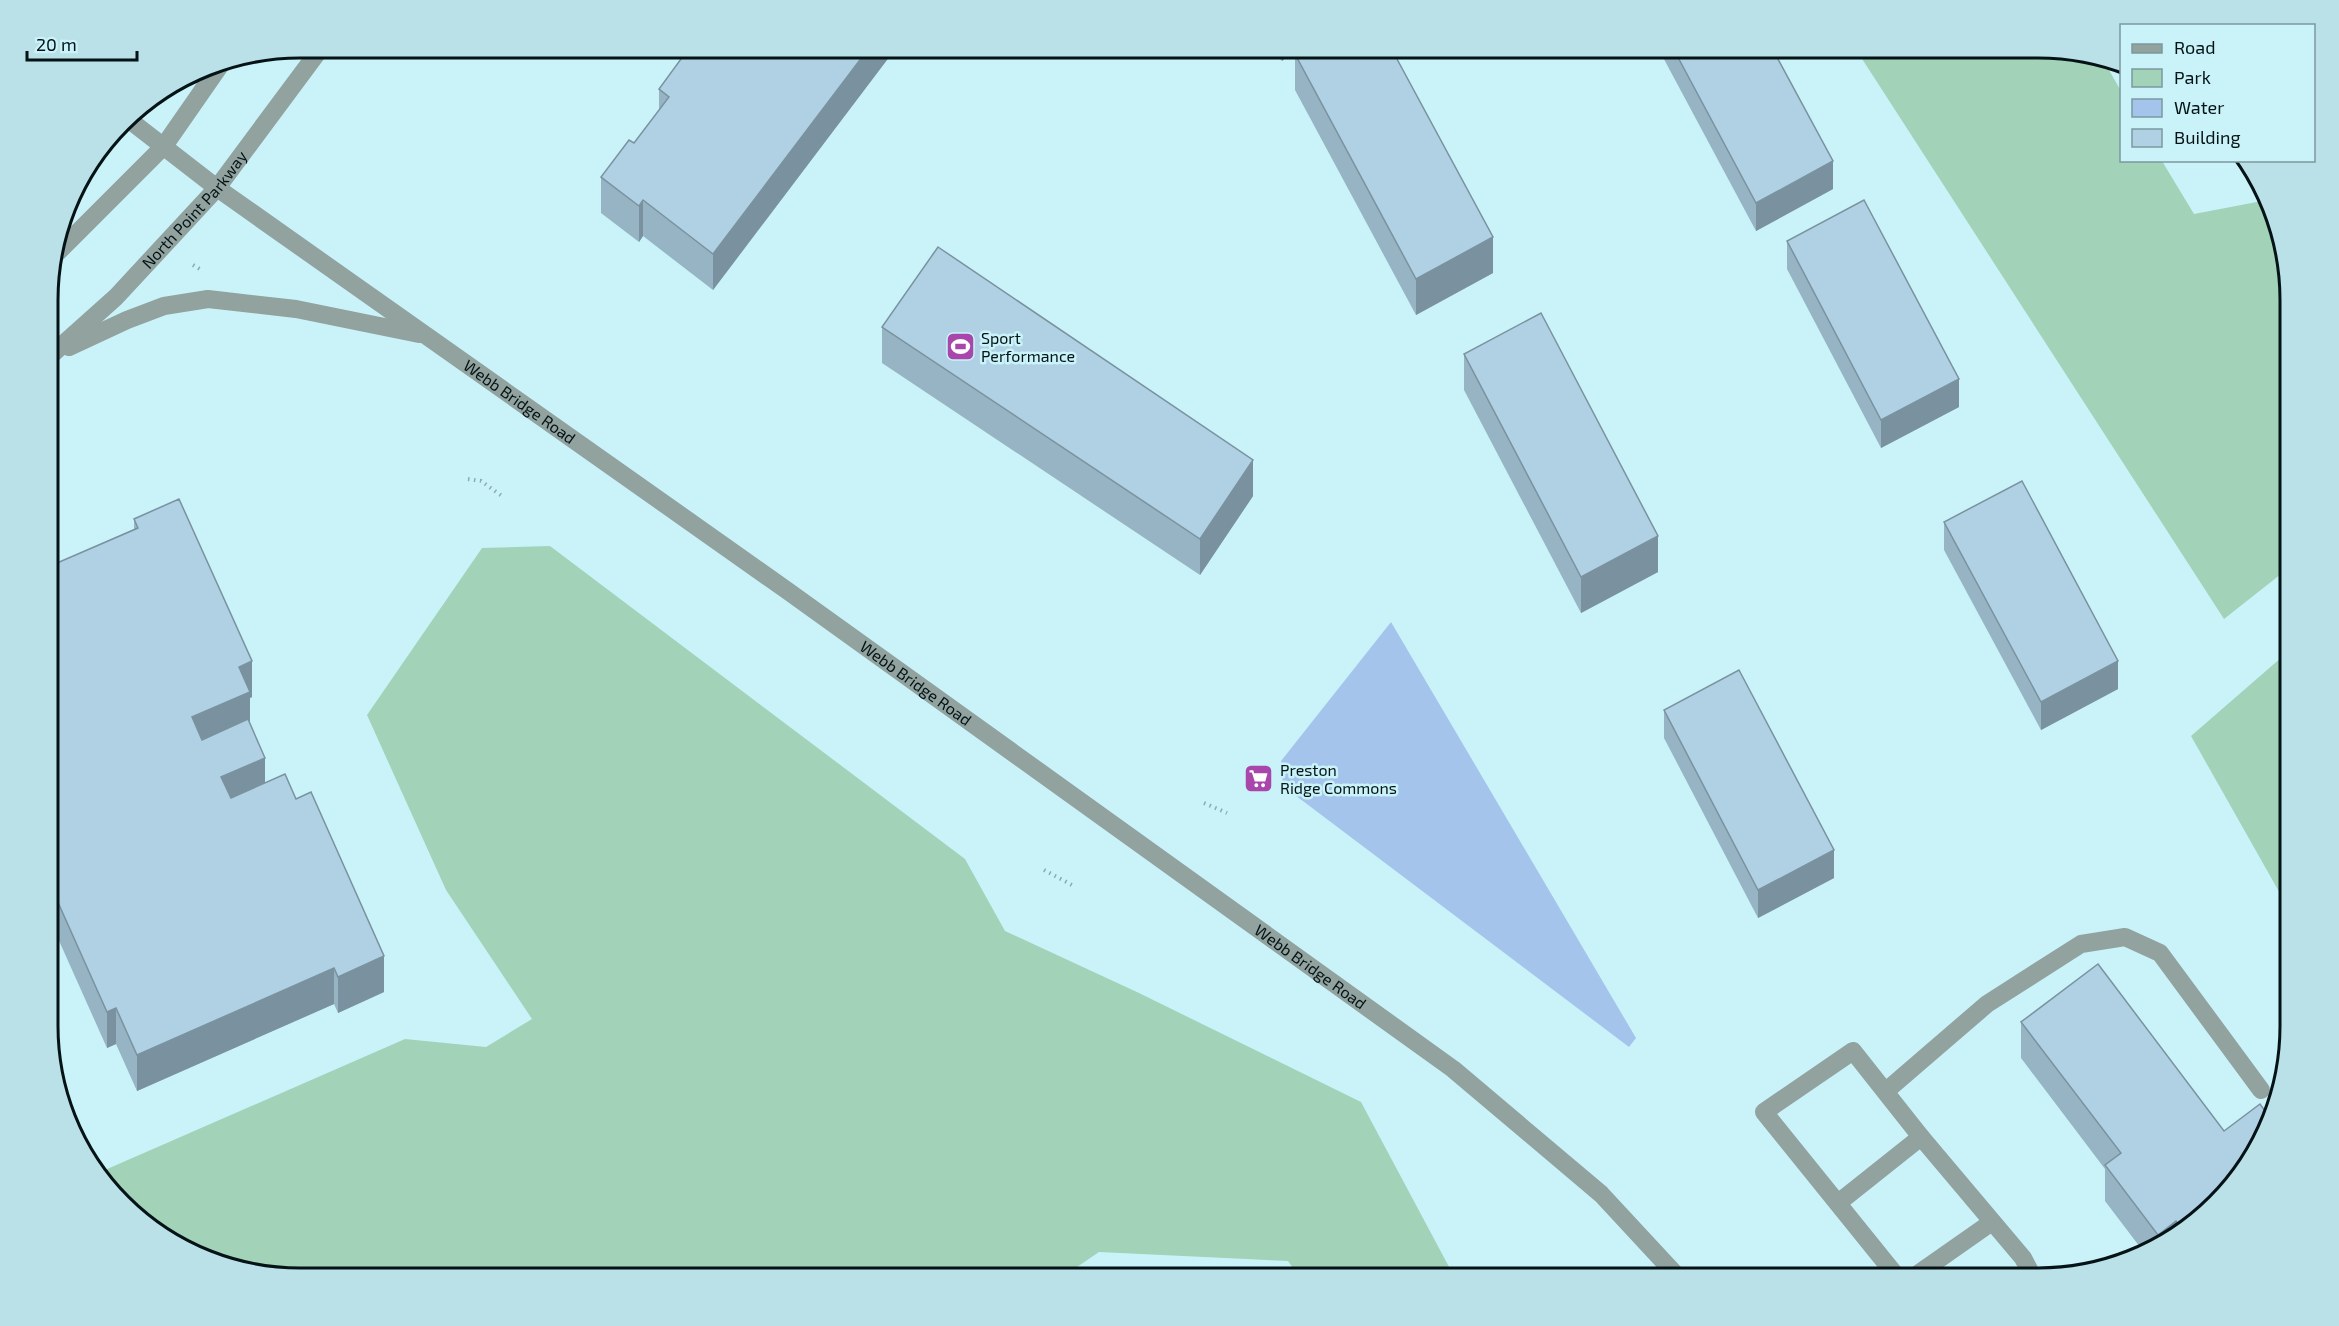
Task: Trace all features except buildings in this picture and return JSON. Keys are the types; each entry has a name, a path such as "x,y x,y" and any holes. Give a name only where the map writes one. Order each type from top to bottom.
{"street":[{"name":"North Point Parkway","path":"58,350 116,297 217,188 314,58"},
{"path":"65,245 164,146 213,75"},
{"name":"Webb Bridge Road","path":"135,124 217,188 428,335 1453,1068 1601,1194 1670,1268"},
{"path":"58,353 127,320 154,310 208,299 296,309 428,335"},
{"path":"1886,1091 1987,1004 2081,944 2126,937 2160,953 2261,1090"},
{"path":"1890,1268 1764,1112 1852,1051 2023,1258 2028,1268"},
{"path":"1838,1203 1921,1137"},
{"path":"1926,1268 1992,1222"}],"path":[{"path":"468,478 481,481 502,496"},
{"path":"1204,803 1227,813"},
{"path":"1044,870 1072,885"}],"green space":[{"path":"1861,58 2039,58 2086,63 2108,69 2120,89 2120,162 2163,162 2194,214 2259,201 2276,253 2280,284 2280,575 2224,619"},
{"path":"550,546 965,859 1005,931 1139,993 1361,1102 1450,1268 1293,1268 1288,1261 1099,1252 1076,1268 300,1268 253,1263 223,1255 193,1243 153,1218 129,1197 106,1170 405,1039 486,1047 532,1019 446,890 367,715 482,548"},
{"path":"2280,659 2280,893 2191,736"}],"water":[{"path":"1391,622 1636,1038 1629,1047 1283,786 1281,761"}],"place":[{"name":"Sport Performance","path":"960,347"},
{"name":"Preston Ridge Commons","path":"1259,779"}]}
